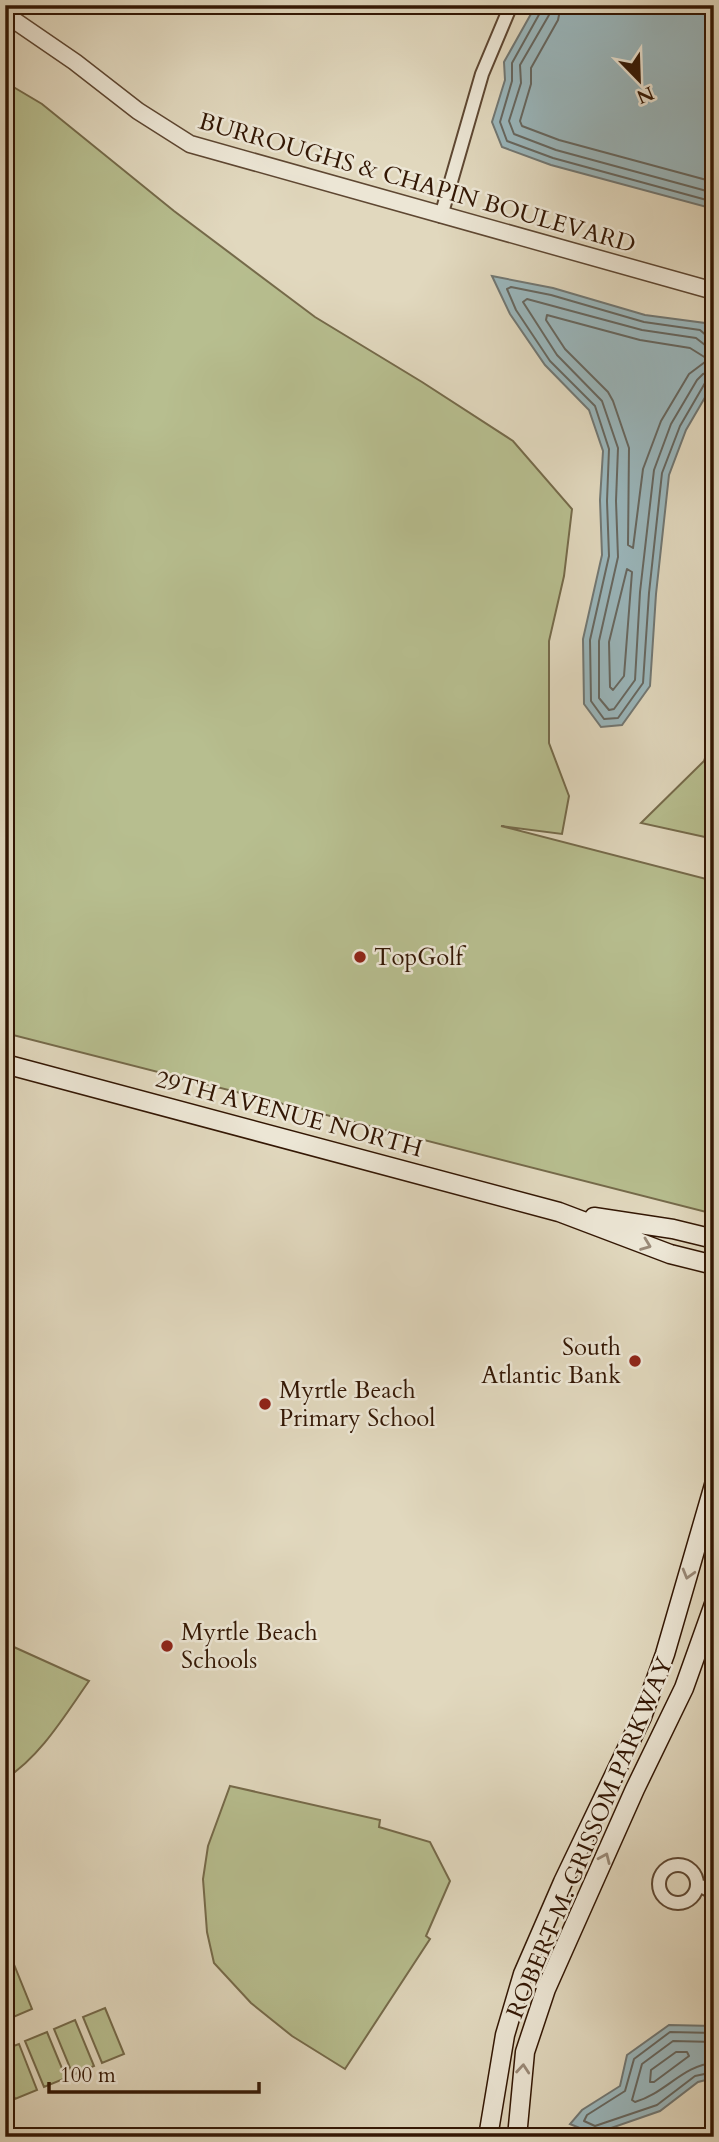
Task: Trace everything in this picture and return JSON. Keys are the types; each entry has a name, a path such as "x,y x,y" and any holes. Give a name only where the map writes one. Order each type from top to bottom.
{"main road":[{"name":"29TH AVENUE NORTH","path":"5,1063 559,1212 670,1254 714,1265"},
{"name":"29TH AVENUE NORTH","path":"559,1212 673,1229 714,1239"},
{"name":"ROBERT M. GRISSOM PARKWAY","path":"488,2137 505,2035 523,1974 563,1882 642,1717 665,1654 714,1485"},
{"name":"ROBERT M. GRISSOM PARKWAY","path":"517,2137 525,2052 546,1989 635,1789 684,1688 714,1604"}],"street":[{"path":"441,216 482,74 511,5"},
{"name":"BURROUGHS & CHAPIN BOULEVARD","path":"9,18 75,62 138,111 190,144 714,291"},
{"path":"697,1884 714,1893"}],"green space":[{"path":"5,82 42,104 174,211 315,317 513,441 572,509 564,576 549,641 549,743 569,796 562,834 501,826 714,881 714,1214 5,1033"},
{"path":"714,732 714,839 641,823 704,761"},
{"path":"5,1643 89,1681 41,1747 5,1779"},
{"path":"230,1786 380,1820 379,1827 430,1842 450,1881 426,1936 430,1939 345,2069 292,2036 251,2003 214,1963 207,1932 203,1879 208,1846"},
{"path":"13,1962 32,2009 11,2018 5,2004 5,1966"},
{"path":"105,2008 124,2054 102,2063 83,2017"},
{"path":"75,2020 94,2066 73,2075 54,2029"},
{"path":"47,2032 66,2078 44,2087 25,2041"},
{"path":"19,2044 37,2090 15,2099 5,2074 5,2049"}],"water":[{"path":"536,5 714,5 714,209 551,165 502,147 492,122 505,80 504,62"},
{"path":"492,276 553,288 645,315 705,323 714,334 714,382 686,430 669,475 656,594 650,686 622,725 601,727 584,704 583,639 602,555 600,500 603,451 589,410 545,365 510,314"},
{"path":"669,2025 714,2026 714,2078 698,2082 660,2111 594,2134 570,2124 582,2110 620,2086 627,2055"}],"place":[{"name":"TopGolf","path":"360,957"},
{"name":"South Atlantic Bank","path":"635,1361"},
{"name":"Myrtle Beach Primary School","path":"265,1404"},
{"name":"Myrtle Beach Schools","path":"167,1646"}]}
